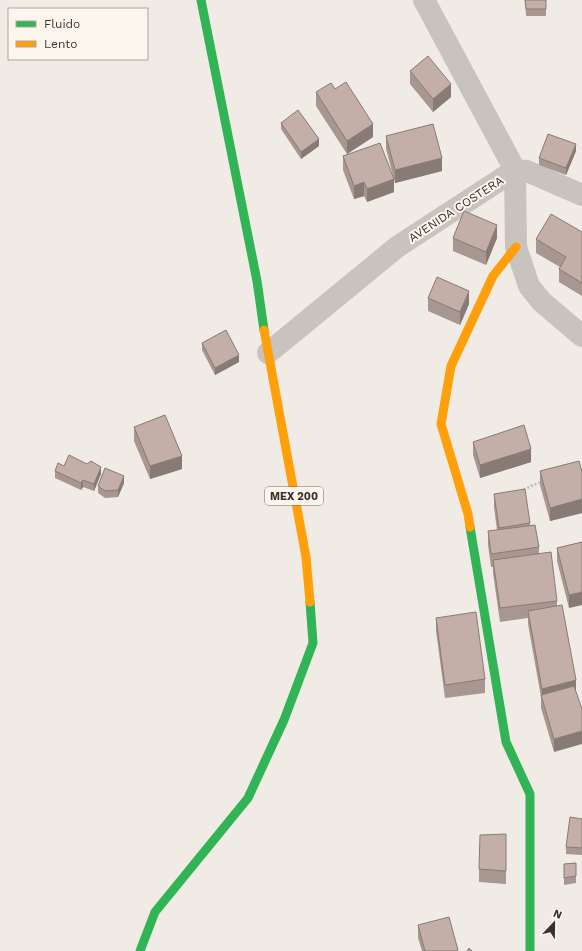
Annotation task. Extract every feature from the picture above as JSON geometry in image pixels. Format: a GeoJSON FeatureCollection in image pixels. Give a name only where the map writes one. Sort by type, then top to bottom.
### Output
{"type":"FeatureCollection","features":[{"type":"Feature","properties":{"kind":"main road","name":"MEX 200"},"geometry":{"type":"LineString","coordinates":[[140,951],[155,912],[248,798],[284,720],[312,643],[306,557],[268,353],[257,281],[202,0]]}},
{"type":"Feature","properties":{"kind":"main road"},"geometry":{"type":"LineString","coordinates":[[516,247],[493,276],[451,366],[441,424],[468,514],[506,742],[530,794],[530,951]]}},
{"type":"Feature","properties":{"kind":"street"},"geometry":{"type":"LineString","coordinates":[[424,0],[515,170],[527,171],[582,195]]}},
{"type":"Feature","properties":{"kind":"street","name":"AVENIDA COSTERA"},"geometry":{"type":"LineString","coordinates":[[268,353],[397,247],[515,170]]}},
{"type":"Feature","properties":{"kind":"street","name":"AVENIDA COSTERA"},"geometry":{"type":"LineString","coordinates":[[515,170],[516,247],[529,286],[542,302],[582,336]]}},
{"type":"Feature","properties":{"kind":"path"},"geometry":{"type":"LineString","coordinates":[[518,492],[546,479]]}},
{"type":"Feature","properties":{"kind":"building"},"geometry":{"type":"Polygon","coordinates":[[[525,0],[546,0],[546,9],[526,9],[525,0]]]}},
{"type":"Feature","properties":{"kind":"building"},"geometry":{"type":"Polygon","coordinates":[[[428,56],[451,84],[433,99],[410,71],[428,56]]]}},
{"type":"Feature","properties":{"kind":"building"},"geometry":{"type":"Polygon","coordinates":[[[346,82],[373,124],[347,141],[316,92],[331,83],[335,89],[346,82]]]}},
{"type":"Feature","properties":{"kind":"building"},"geometry":{"type":"Polygon","coordinates":[[[298,110],[319,139],[301,152],[281,123],[298,110]]]}},
{"type":"Feature","properties":{"kind":"building"},"geometry":{"type":"Polygon","coordinates":[[[433,124],[442,158],[395,170],[386,136],[433,124]]]}},
{"type":"Feature","properties":{"kind":"building"},"geometry":{"type":"Polygon","coordinates":[[[548,134],[576,144],[566,168],[539,158],[548,134]]]}},
{"type":"Feature","properties":{"kind":"building"},"geometry":{"type":"Polygon","coordinates":[[[380,143],[394,179],[367,189],[364,182],[354,186],[343,156],[380,143]]]}},
{"type":"Feature","properties":{"kind":"building"},"geometry":{"type":"Polygon","coordinates":[[[464,211],[497,225],[486,252],[453,238],[464,211]]]}},
{"type":"Feature","properties":{"kind":"building"},"geometry":{"type":"Polygon","coordinates":[[[551,214],[582,232],[582,283],[559,269],[566,257],[536,239],[551,214]]]}},
{"type":"Feature","properties":{"kind":"building"},"geometry":{"type":"Polygon","coordinates":[[[437,277],[469,291],[460,312],[428,298],[437,277]]]}},
{"type":"Feature","properties":{"kind":"building"},"geometry":{"type":"Polygon","coordinates":[[[226,330],[239,355],[215,368],[202,343],[226,330]]]}},
{"type":"Feature","properties":{"kind":"building"},"geometry":{"type":"Polygon","coordinates":[[[165,415],[182,456],[150,466],[134,427],[165,415]]]}},
{"type":"Feature","properties":{"kind":"building"},"geometry":{"type":"Polygon","coordinates":[[[524,425],[531,449],[480,465],[473,442],[524,425]]]}},
{"type":"Feature","properties":{"kind":"building"},"geometry":{"type":"Polygon","coordinates":[[[69,455],[87,464],[91,461],[101,467],[94,484],[83,480],[81,483],[55,471],[58,463],[64,466],[69,455]]]}},
{"type":"Feature","properties":{"kind":"building"},"geometry":{"type":"Polygon","coordinates":[[[579,461],[582,472],[582,499],[550,508],[540,471],[579,461]]]}},
{"type":"Feature","properties":{"kind":"building"},"geometry":{"type":"Polygon","coordinates":[[[105,468],[124,476],[118,490],[105,491],[98,486],[105,468]]]}},
{"type":"Feature","properties":{"kind":"building"},"geometry":{"type":"Polygon","coordinates":[[[525,489],[530,523],[499,528],[494,494],[525,489]]]}},
{"type":"Feature","properties":{"kind":"building"},"geometry":{"type":"Polygon","coordinates":[[[535,525],[539,547],[491,554],[488,531],[535,525]]]}},
{"type":"Feature","properties":{"kind":"building"},"geometry":{"type":"Polygon","coordinates":[[[582,542],[582,592],[569,595],[557,548],[582,542]]]}},
{"type":"Feature","properties":{"kind":"building"},"geometry":{"type":"Polygon","coordinates":[[[551,552],[557,601],[500,608],[493,560],[551,552]]]}},
{"type":"Feature","properties":{"kind":"building"},"geometry":{"type":"Polygon","coordinates":[[[562,605],[576,680],[542,689],[528,611],[562,605]]]}},
{"type":"Feature","properties":{"kind":"building"},"geometry":{"type":"Polygon","coordinates":[[[476,612],[485,679],[445,685],[436,618],[476,612]]]}},
{"type":"Feature","properties":{"kind":"building"},"geometry":{"type":"Polygon","coordinates":[[[574,686],[582,709],[582,731],[554,739],[541,695],[574,686]]]}},
{"type":"Feature","properties":{"kind":"building"},"geometry":{"type":"Polygon","coordinates":[[[570,817],[582,819],[582,848],[566,847],[570,817]]]}},
{"type":"Feature","properties":{"kind":"building"},"geometry":{"type":"Polygon","coordinates":[[[506,834],[506,871],[479,869],[480,835],[506,834]]]}},
{"type":"Feature","properties":{"kind":"building"},"geometry":{"type":"Polygon","coordinates":[[[576,863],[576,876],[564,878],[564,864],[576,863]]]}},
{"type":"Feature","properties":{"kind":"building"},"geometry":{"type":"Polygon","coordinates":[[[449,917],[458,950],[425,951],[418,925],[449,917]]]}},
{"type":"Feature","properties":{"kind":"traffic: fast"},"geometry":{"type":"LineString","coordinates":[[201,0],[257,281],[264,330]]}},
{"type":"Feature","properties":{"kind":"traffic: fast"},"geometry":{"type":"LineString","coordinates":[[470,527],[506,742],[530,794],[530,951]]}},
{"type":"Feature","properties":{"kind":"traffic: fast"},"geometry":{"type":"LineString","coordinates":[[140,951],[155,912],[248,798],[284,720],[313,643],[310,602]]}},
{"type":"Feature","properties":{"kind":"traffic: slow"},"geometry":{"type":"LineString","coordinates":[[470,527],[468,514],[441,424],[451,366],[493,276],[516,247]]}},
{"type":"Feature","properties":{"kind":"traffic: slow"},"geometry":{"type":"LineString","coordinates":[[264,330],[306,557],[310,602]]}}]}
